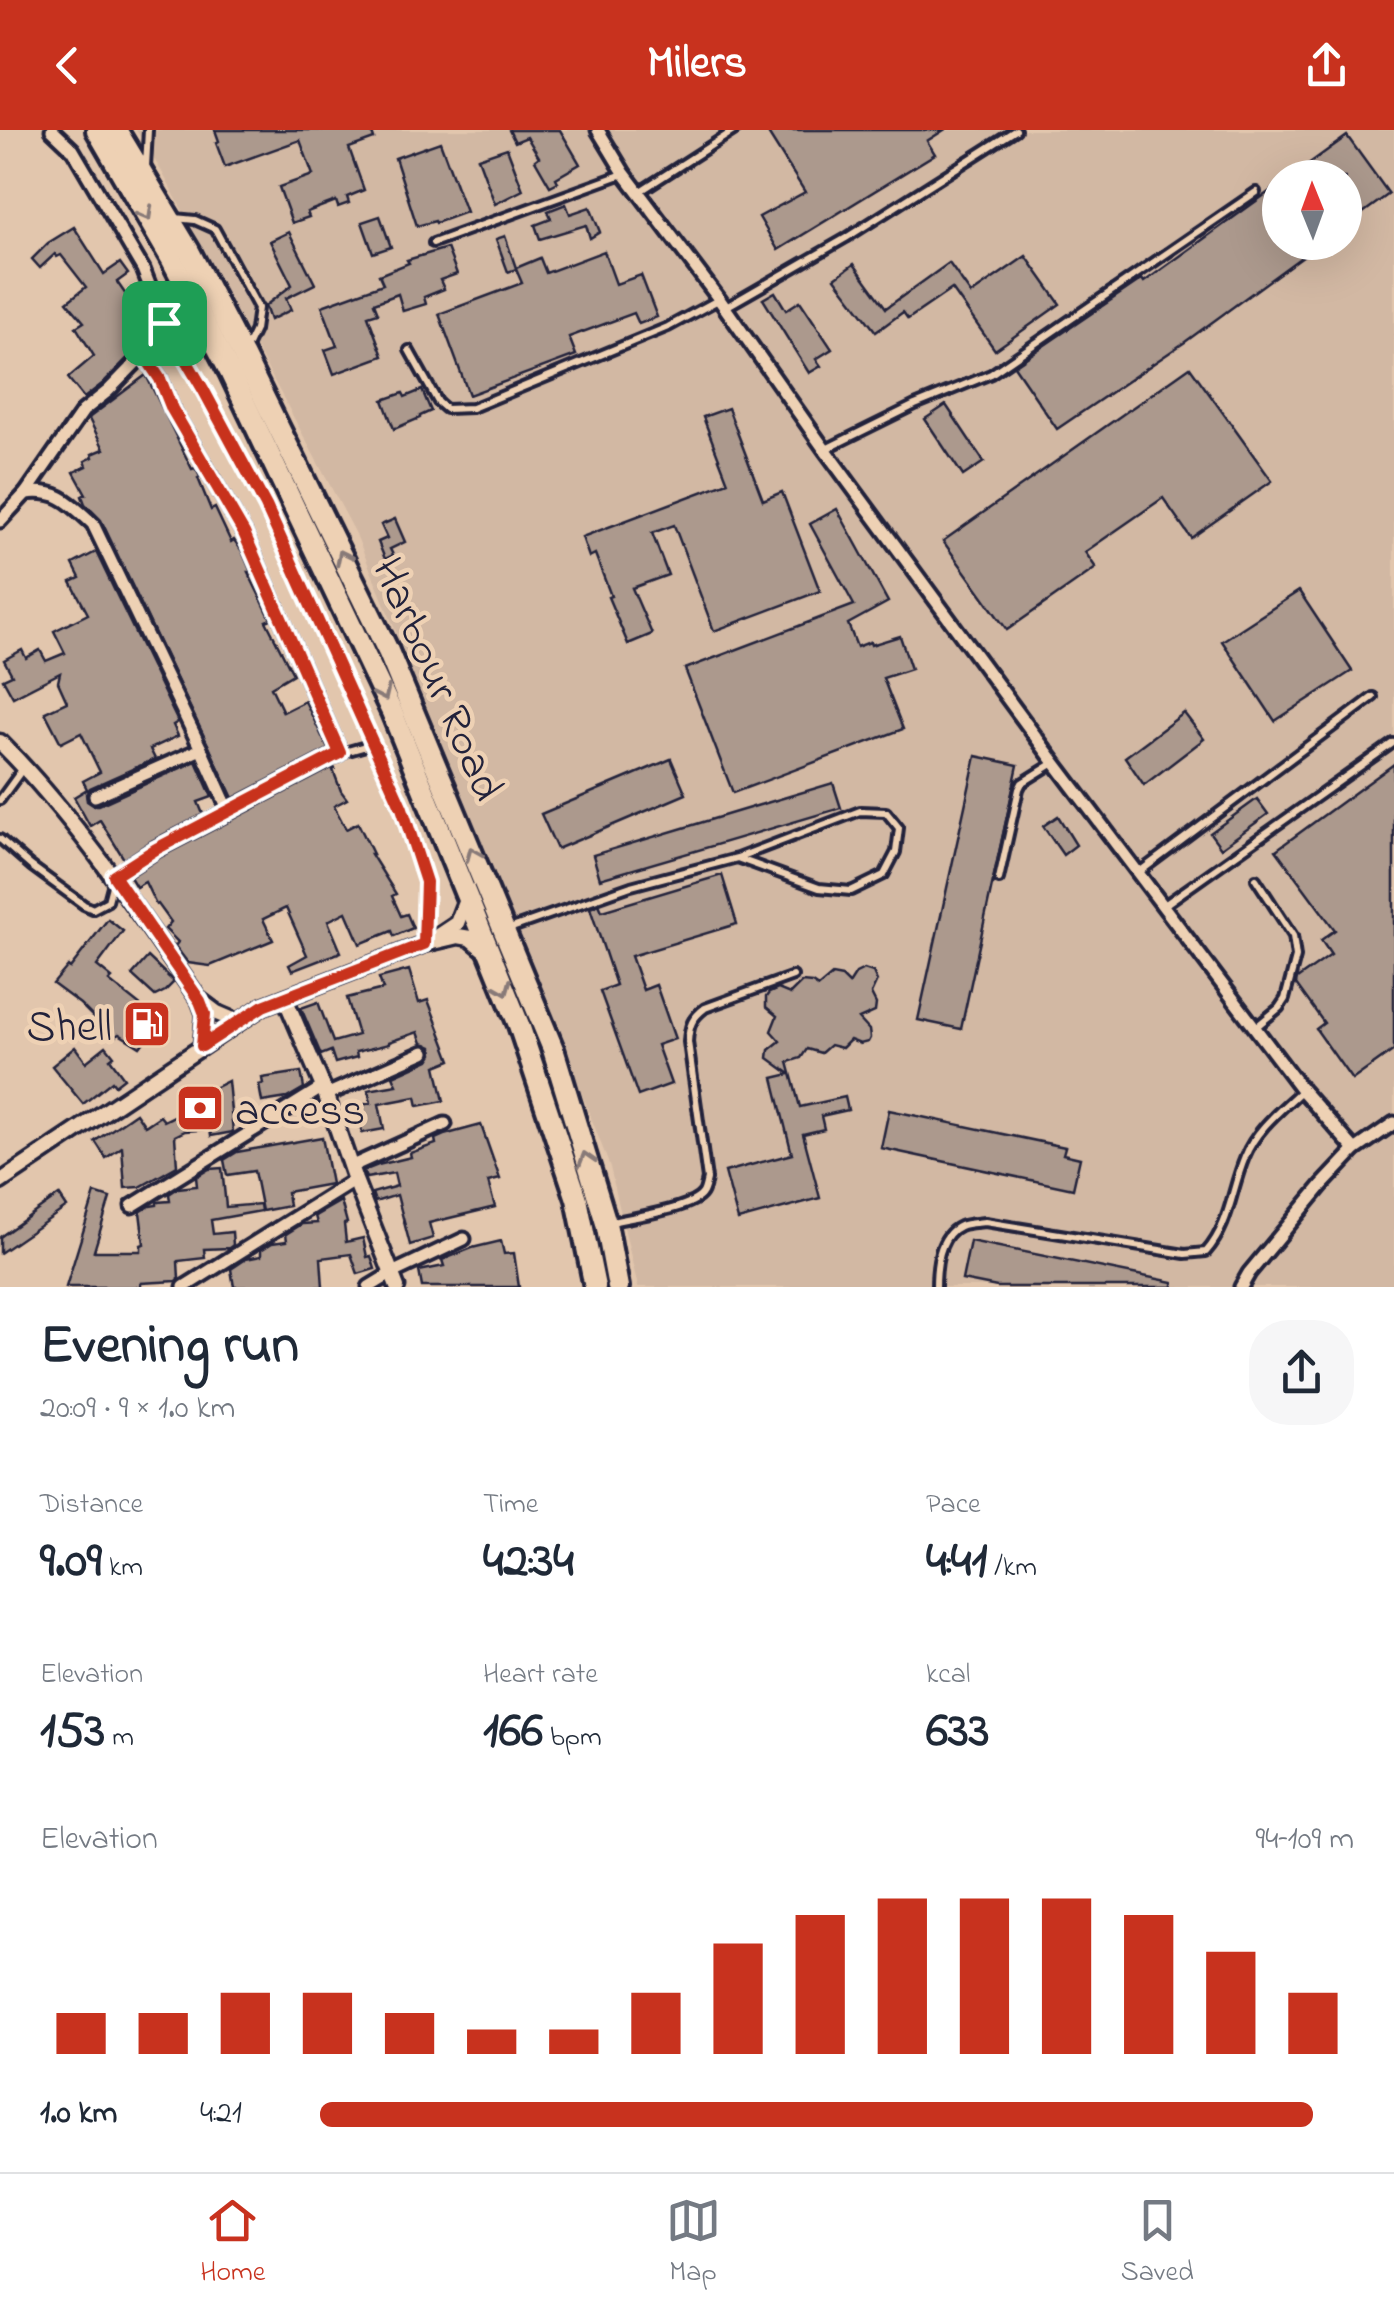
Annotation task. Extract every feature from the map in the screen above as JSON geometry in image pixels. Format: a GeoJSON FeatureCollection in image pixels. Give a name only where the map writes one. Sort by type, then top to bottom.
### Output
{"type":"FeatureCollection","features":[{"type":"Feature","properties":{"kind":"highway","name":"Harbour Road"},"geometry":{"type":"LineString","coordinates":[[98,130],[230,372],[392,712],[519,1024],[577,1199],[596,1287]]}},
{"type":"Feature","properties":{"kind":"highway","name":"Harbour Road"},"geometry":{"type":"LineString","coordinates":[[116,130],[244,355],[388,651],[553,1048],[606,1224],[618,1287]]}},
{"type":"Feature","properties":{"kind":"street"},"geometry":{"type":"LineString","coordinates":[[0,520],[26,493],[83,412],[144,355],[164,323],[143,268],[73,150],[52,130]]}},
{"type":"Feature","properties":{"kind":"street"},"geometry":{"type":"LineString","coordinates":[[598,130],[624,173],[1055,763],[1302,1090],[1354,1150]]}},
{"type":"Feature","properties":{"kind":"street"},"geometry":{"type":"LineString","coordinates":[[114,876],[156,849],[340,753],[244,533],[144,355]]}},
{"type":"Feature","properties":{"kind":"street"},"geometry":{"type":"LineString","coordinates":[[26,493],[64,497],[93,524],[229,811]]}},
{"type":"Feature","properties":{"kind":"street"},"geometry":{"type":"LineString","coordinates":[[0,742],[114,876],[200,1001],[205,1014],[202,1046]]}},
{"type":"Feature","properties":{"kind":"street"},"geometry":{"type":"LineString","coordinates":[[95,796],[201,748]]}},
{"type":"Feature","properties":{"kind":"street"},"geometry":{"type":"LineString","coordinates":[[424,944],[456,923],[467,897]]}},
{"type":"Feature","properties":{"kind":"street"},"geometry":{"type":"LineString","coordinates":[[0,1182],[263,1006],[424,944],[458,936],[470,938],[490,955]]}},
{"type":"Feature","properties":{"kind":"street"},"geometry":{"type":"LineString","coordinates":[[285,998],[394,1280]]}},
{"type":"Feature","properties":{"kind":"street"},"geometry":{"type":"LineString","coordinates":[[200,1001],[217,1014],[238,1022]]}},
{"type":"Feature","properties":{"kind":"street"},"geometry":{"type":"LineString","coordinates":[[132,1206],[324,1091],[424,1052]]}},
{"type":"Feature","properties":{"kind":"street"},"geometry":{"type":"LineString","coordinates":[[1241,1287],[1283,1230],[1354,1150],[1394,1123]]}},
{"type":"Feature","properties":{"kind":"street"},"geometry":{"type":"LineString","coordinates":[[184,1287],[352,1174],[445,1124]]}},
{"type":"Feature","properties":{"kind":"street"},"geometry":{"type":"LineString","coordinates":[[369,1287],[394,1280],[464,1240]]}},
{"type":"Feature","properties":{"kind":"lane"},"geometry":{"type":"LineString","coordinates":[[146,179],[148,130]]}},
{"type":"Feature","properties":{"kind":"lane"},"geometry":{"type":"LineString","coordinates":[[638,192],[735,130]]}},
{"type":"Feature","properties":{"kind":"lane"},"geometry":{"type":"LineString","coordinates":[[409,350],[438,402],[446,408],[472,408],[722,303],[846,238],[1016,130]]}},
{"type":"Feature","properties":{"kind":"lane"},"geometry":{"type":"LineString","coordinates":[[433,242],[624,173]]}},
{"type":"Feature","properties":{"kind":"lane"},"geometry":{"type":"LineString","coordinates":[[825,450],[916,405],[991,374],[1256,192]]}},
{"type":"Feature","properties":{"kind":"lane"},"geometry":{"type":"LineString","coordinates":[[169,218],[195,220],[215,228],[258,308],[256,330],[244,355]]}},
{"type":"Feature","properties":{"kind":"lane"},"geometry":{"type":"LineString","coordinates":[[164,323],[266,506],[402,808],[426,882],[424,944]]}},
{"type":"Feature","properties":{"kind":"lane"},"geometry":{"type":"LineString","coordinates":[[1137,873],[1374,698]]}},
{"type":"Feature","properties":{"kind":"lane"},"geometry":{"type":"LineString","coordinates":[[1162,906],[1393,743]]}},
{"type":"Feature","properties":{"kind":"lane"},"geometry":{"type":"LineString","coordinates":[[340,753],[373,744]]}},
{"type":"Feature","properties":{"kind":"lane"},"geometry":{"type":"LineString","coordinates":[[999,878],[1019,789],[1022,783],[1055,763]]}},
{"type":"Feature","properties":{"kind":"lane"},"geometry":{"type":"LineString","coordinates":[[0,800],[24,766]]}},
{"type":"Feature","properties":{"kind":"lane"},"geometry":{"type":"LineString","coordinates":[[504,930],[630,886],[737,858],[860,811],[886,812],[899,828],[896,852],[884,876],[851,891],[819,888],[737,858]]}},
{"type":"Feature","properties":{"kind":"lane"},"geometry":{"type":"LineString","coordinates":[[0,838],[31,866],[93,909],[108,901],[114,876]]}},
{"type":"Feature","properties":{"kind":"lane"},"geometry":{"type":"LineString","coordinates":[[1255,1028],[1285,999],[1296,957],[1294,936],[1256,879]]}},
{"type":"Feature","properties":{"kind":"lane"},"geometry":{"type":"LineString","coordinates":[[606,1224],[676,1208],[694,1202],[704,1192],[707,1178],[689,1027],[694,1016],[706,1008],[792,976]]}},
{"type":"Feature","properties":{"kind":"lane"},"geometry":{"type":"LineString","coordinates":[[936,1287],[938,1257],[947,1238],[960,1226],[986,1222],[1185,1254],[1206,1252],[1220,1237],[1246,1154],[1258,1132],[1302,1090]]}},
{"type":"Feature","properties":{"kind":"shaded area"},"geometry":{"type":"Polygon","coordinates":[[[136,130],[1394,130],[1394,1287],[638,1287],[610,1167],[528,953],[355,532],[136,130]]]}},
{"type":"Feature","properties":{"kind":"building"},"geometry":{"type":"Polygon","coordinates":[[[215,130],[371,130],[374,139],[349,148],[364,190],[347,197],[349,203],[338,207],[336,201],[307,212],[309,217],[292,223],[279,187],[313,175],[300,140],[225,167],[215,130]]]}},
{"type":"Feature","properties":{"kind":"building"},"geometry":{"type":"Polygon","coordinates":[[[509,130],[560,130],[580,164],[550,186],[527,137],[515,142],[509,130]]]}},
{"type":"Feature","properties":{"kind":"building"},"geometry":{"type":"Polygon","coordinates":[[[766,130],[944,130],[927,141],[935,154],[778,250],[759,217],[805,192],[766,130]]]}},
{"type":"Feature","properties":{"kind":"building"},"geometry":{"type":"Polygon","coordinates":[[[1347,136],[1389,194],[1362,214],[1362,160],[1314,160],[1347,136]]]}},
{"type":"Feature","properties":{"kind":"building"},"geometry":{"type":"Polygon","coordinates":[[[440,142],[466,212],[417,226],[395,158],[440,142]]]}},
{"type":"Feature","properties":{"kind":"building"},"geometry":{"type":"Polygon","coordinates":[[[507,148],[523,190],[495,204],[478,158],[507,148]]]}},
{"type":"Feature","properties":{"kind":"building"},"geometry":{"type":"Polygon","coordinates":[[[1262,197],[1262,260],[1297,260],[1057,429],[1014,366],[1142,279],[1144,282],[1262,197]]]}},
{"type":"Feature","properties":{"kind":"building"},"geometry":{"type":"Polygon","coordinates":[[[566,204],[570,214],[590,207],[600,232],[590,238],[586,225],[540,239],[535,225],[551,219],[548,211],[566,204]]]}},
{"type":"Feature","properties":{"kind":"building"},"geometry":{"type":"Polygon","coordinates":[[[380,216],[391,247],[373,253],[362,222],[380,216]]]}},
{"type":"Feature","properties":{"kind":"building"},"geometry":{"type":"Polygon","coordinates":[[[74,227],[104,274],[120,263],[128,274],[117,282],[128,298],[136,294],[149,317],[130,330],[142,343],[84,398],[68,378],[94,356],[76,327],[84,322],[67,302],[86,287],[61,255],[55,254],[40,268],[32,259],[48,243],[74,227]]]}},
{"type":"Feature","properties":{"kind":"building"},"geometry":{"type":"Polygon","coordinates":[[[289,232],[315,284],[286,298],[291,310],[270,320],[265,306],[292,285],[270,241],[289,232]]]}},
{"type":"Feature","properties":{"kind":"building"},"geometry":{"type":"Polygon","coordinates":[[[505,236],[516,268],[540,258],[546,273],[604,251],[616,284],[641,275],[657,317],[639,324],[634,313],[569,337],[576,355],[469,395],[439,314],[522,283],[516,269],[508,272],[496,239],[505,236]]]}},
{"type":"Feature","properties":{"kind":"building"},"geometry":{"type":"Polygon","coordinates":[[[447,248],[457,274],[440,280],[444,289],[424,297],[426,304],[403,311],[398,294],[374,303],[378,313],[368,316],[383,356],[334,374],[325,350],[337,346],[322,306],[383,284],[379,275],[409,263],[407,260],[447,248]]]}},
{"type":"Feature","properties":{"kind":"building"},"geometry":{"type":"Polygon","coordinates":[[[1026,256],[1060,304],[995,350],[952,289],[908,319],[903,312],[876,332],[835,278],[854,264],[886,308],[949,263],[971,294],[1026,256]]]}},
{"type":"Feature","properties":{"kind":"building"},"geometry":{"type":"Polygon","coordinates":[[[775,292],[786,310],[800,301],[832,349],[816,359],[821,366],[809,373],[763,299],[775,292]]]}},
{"type":"Feature","properties":{"kind":"building"},"geometry":{"type":"Polygon","coordinates":[[[1190,367],[1272,481],[1191,538],[1163,498],[1085,552],[1096,568],[1007,630],[943,541],[1190,367]]]}},
{"type":"Feature","properties":{"kind":"building"},"geometry":{"type":"Polygon","coordinates":[[[146,375],[192,469],[200,477],[211,510],[215,508],[231,542],[234,540],[242,551],[271,619],[266,621],[293,674],[271,687],[283,712],[305,701],[328,749],[233,798],[101,520],[85,504],[82,496],[86,494],[74,472],[87,466],[85,461],[92,454],[104,449],[90,417],[146,375]]]}},
{"type":"Feature","properties":{"kind":"building"},"geometry":{"type":"Polygon","coordinates":[[[422,390],[431,411],[394,429],[383,400],[422,390]]]}},
{"type":"Feature","properties":{"kind":"building"},"geometry":{"type":"Polygon","coordinates":[[[946,405],[984,462],[963,476],[925,419],[946,405]]]}},
{"type":"Feature","properties":{"kind":"building"},"geometry":{"type":"Polygon","coordinates":[[[728,408],[763,500],[782,492],[820,591],[714,631],[674,525],[652,533],[668,575],[632,588],[652,634],[628,644],[595,554],[589,557],[582,537],[728,482],[703,417],[728,408]]]}},
{"type":"Feature","properties":{"kind":"building"},"geometry":{"type":"Polygon","coordinates":[[[837,509],[888,602],[848,624],[857,647],[900,636],[911,669],[883,678],[903,729],[733,793],[685,669],[854,605],[810,524],[837,509]]]}},
{"type":"Feature","properties":{"kind":"building"},"geometry":{"type":"Polygon","coordinates":[[[395,519],[405,542],[390,549],[393,555],[385,559],[378,542],[387,538],[381,525],[395,519]]]}},
{"type":"Feature","properties":{"kind":"building"},"geometry":{"type":"Polygon","coordinates":[[[96,552],[178,722],[173,725],[178,736],[150,749],[155,759],[90,788],[87,801],[99,805],[196,761],[212,797],[198,802],[203,814],[124,859],[100,820],[90,826],[74,797],[87,789],[83,781],[100,772],[81,733],[61,743],[45,712],[67,702],[58,682],[60,673],[13,697],[3,679],[12,675],[4,660],[22,650],[26,658],[40,650],[46,661],[65,653],[54,631],[88,614],[71,582],[80,578],[73,564],[96,552]]]}},
{"type":"Feature","properties":{"kind":"building"},"geometry":{"type":"Polygon","coordinates":[[[1299,591],[1352,671],[1275,721],[1222,641],[1299,591]]]}},
{"type":"Feature","properties":{"kind":"building"},"geometry":{"type":"Polygon","coordinates":[[[1184,713],[1204,739],[1144,785],[1125,757],[1184,713]]]}},
{"type":"Feature","properties":{"kind":"building"},"geometry":{"type":"Polygon","coordinates":[[[976,756],[1018,765],[961,1029],[918,1020],[976,756]]]}},
{"type":"Feature","properties":{"kind":"building"},"geometry":{"type":"Polygon","coordinates":[[[671,759],[686,794],[557,849],[541,814],[671,759]]]}},
{"type":"Feature","properties":{"kind":"building"},"geometry":{"type":"Polygon","coordinates":[[[1394,764],[1394,1050],[1352,1080],[1316,1029],[1324,1023],[1296,984],[1297,979],[1331,955],[1321,940],[1335,930],[1276,850],[1394,764]]]}},
{"type":"Feature","properties":{"kind":"building"},"geometry":{"type":"Polygon","coordinates":[[[334,767],[347,799],[334,806],[346,829],[358,823],[371,854],[396,894],[392,896],[401,916],[407,914],[413,928],[394,936],[392,931],[360,944],[346,912],[328,921],[341,952],[292,971],[289,965],[307,955],[286,908],[263,919],[273,940],[210,966],[188,963],[175,946],[178,942],[165,929],[171,922],[156,905],[145,882],[136,887],[130,877],[334,767]]]}},
{"type":"Feature","properties":{"kind":"building"},"geometry":{"type":"Polygon","coordinates":[[[833,783],[841,808],[600,879],[593,855],[833,783]]]}},
{"type":"Feature","properties":{"kind":"building"},"geometry":{"type":"Polygon","coordinates":[[[1257,799],[1268,814],[1221,848],[1210,833],[1257,799]]]}},
{"type":"Feature","properties":{"kind":"building"},"geometry":{"type":"Polygon","coordinates":[[[1058,816],[1076,845],[1063,855],[1043,826],[1058,816]]]}},
{"type":"Feature","properties":{"kind":"building"},"geometry":{"type":"Polygon","coordinates":[[[722,875],[737,924],[631,956],[643,990],[656,985],[675,1039],[657,1045],[671,1084],[638,1096],[600,991],[616,985],[590,908],[599,904],[602,911],[722,875]]]}},
{"type":"Feature","properties":{"kind":"building"},"geometry":{"type":"Polygon","coordinates":[[[108,919],[123,931],[97,966],[112,978],[109,981],[166,1026],[160,1035],[153,1030],[140,1047],[105,1029],[53,984],[108,919]]]}},
{"type":"Feature","properties":{"kind":"building"},"geometry":{"type":"Polygon","coordinates":[[[148,957],[174,982],[155,996],[132,975],[148,957]]]}},
{"type":"Feature","properties":{"kind":"building"},"geometry":{"type":"Polygon","coordinates":[[[864,969],[873,972],[877,981],[871,994],[875,1012],[859,1019],[869,1030],[868,1042],[850,1040],[842,1048],[830,1045],[821,1053],[807,1049],[801,1058],[788,1062],[800,1107],[845,1097],[848,1110],[821,1116],[824,1129],[803,1134],[820,1198],[738,1220],[725,1172],[792,1154],[773,1078],[790,1074],[768,1058],[769,1050],[780,1041],[771,1031],[777,1016],[766,1007],[766,997],[778,989],[790,994],[802,982],[818,987],[832,975],[849,984],[864,969]]]}},
{"type":"Feature","properties":{"kind":"building"},"geometry":{"type":"Polygon","coordinates":[[[409,970],[419,1003],[428,1000],[451,1060],[436,1066],[444,1101],[418,1106],[416,1097],[379,1104],[384,1129],[362,1133],[357,1106],[371,1103],[368,1090],[397,1085],[393,1076],[429,1060],[432,1047],[422,1043],[418,1032],[335,1063],[331,1051],[321,1055],[301,1008],[318,1002],[333,1042],[358,1035],[347,998],[383,989],[379,978],[409,970]]]}},
{"type":"Feature","properties":{"kind":"building"},"geometry":{"type":"Polygon","coordinates":[[[106,1046],[124,1078],[115,1085],[112,1081],[83,1104],[52,1066],[75,1047],[86,1062],[106,1046]]]}},
{"type":"Feature","properties":{"kind":"building"},"geometry":{"type":"Polygon","coordinates":[[[301,1072],[304,1088],[287,1098],[262,1102],[262,1078],[301,1072]]]}},
{"type":"Feature","properties":{"kind":"building"},"geometry":{"type":"Polygon","coordinates":[[[228,1081],[233,1132],[211,1136],[210,1129],[175,1136],[177,1166],[140,1187],[125,1188],[122,1147],[106,1158],[95,1141],[136,1113],[145,1126],[160,1116],[164,1121],[193,1107],[193,1102],[207,1100],[206,1092],[228,1081]]]}},
{"type":"Feature","properties":{"kind":"building"},"geometry":{"type":"Polygon","coordinates":[[[889,1110],[1065,1147],[1063,1154],[1080,1158],[1073,1189],[881,1148],[889,1110]]]}},
{"type":"Feature","properties":{"kind":"building"},"geometry":{"type":"Polygon","coordinates":[[[481,1125],[500,1179],[488,1182],[495,1207],[429,1223],[433,1238],[410,1245],[397,1195],[375,1202],[372,1193],[397,1186],[394,1173],[366,1178],[363,1171],[411,1157],[410,1153],[436,1144],[435,1139],[481,1125]]]}},
{"type":"Feature","properties":{"kind":"building"},"geometry":{"type":"Polygon","coordinates":[[[322,1137],[331,1184],[287,1192],[289,1206],[262,1211],[254,1171],[227,1175],[224,1160],[237,1152],[322,1137]]]}},
{"type":"Feature","properties":{"kind":"building"},"geometry":{"type":"Polygon","coordinates":[[[222,1168],[226,1207],[260,1204],[261,1211],[211,1220],[213,1234],[232,1232],[233,1245],[204,1249],[205,1258],[178,1261],[177,1281],[141,1283],[141,1287],[66,1287],[95,1193],[110,1198],[94,1251],[141,1251],[144,1244],[140,1212],[157,1202],[170,1201],[169,1194],[178,1188],[197,1186],[196,1177],[209,1169],[222,1168]]]}},
{"type":"Feature","properties":{"kind":"building"},"geometry":{"type":"Polygon","coordinates":[[[59,1195],[67,1207],[0,1253],[0,1237],[59,1195]]]}},
{"type":"Feature","properties":{"kind":"building"},"geometry":{"type":"Polygon","coordinates":[[[341,1201],[347,1223],[346,1242],[363,1238],[367,1257],[371,1256],[375,1269],[358,1274],[351,1254],[321,1258],[323,1287],[234,1287],[231,1269],[246,1259],[261,1256],[261,1250],[272,1243],[287,1241],[286,1234],[302,1224],[317,1223],[315,1216],[341,1201]]]}},
{"type":"Feature","properties":{"kind":"building"},"geometry":{"type":"Polygon","coordinates":[[[501,1241],[504,1254],[514,1253],[519,1287],[422,1287],[419,1271],[444,1266],[442,1260],[501,1241]]]}},
{"type":"Feature","properties":{"kind":"building"},"geometry":{"type":"Polygon","coordinates":[[[970,1241],[1173,1282],[1173,1287],[997,1287],[962,1280],[970,1241]]]}},
{"type":"Feature","properties":{"kind":"place","name":"Shell"},"geometry":{"type":"Point","coordinates":[147,1024]}},
{"type":"Feature","properties":{"kind":"place","name":"access"},"geometry":{"type":"Point","coordinates":[200,1108]}},
{"type":"Feature","properties":{"kind":"route"},"geometry":{"type":"LineString","coordinates":[[164,323],[266,506],[402,808],[426,882],[424,944],[263,1006],[202,1046],[205,1014],[200,1001],[114,876],[156,849],[340,753],[244,533],[144,355],[164,323]]}}]}
